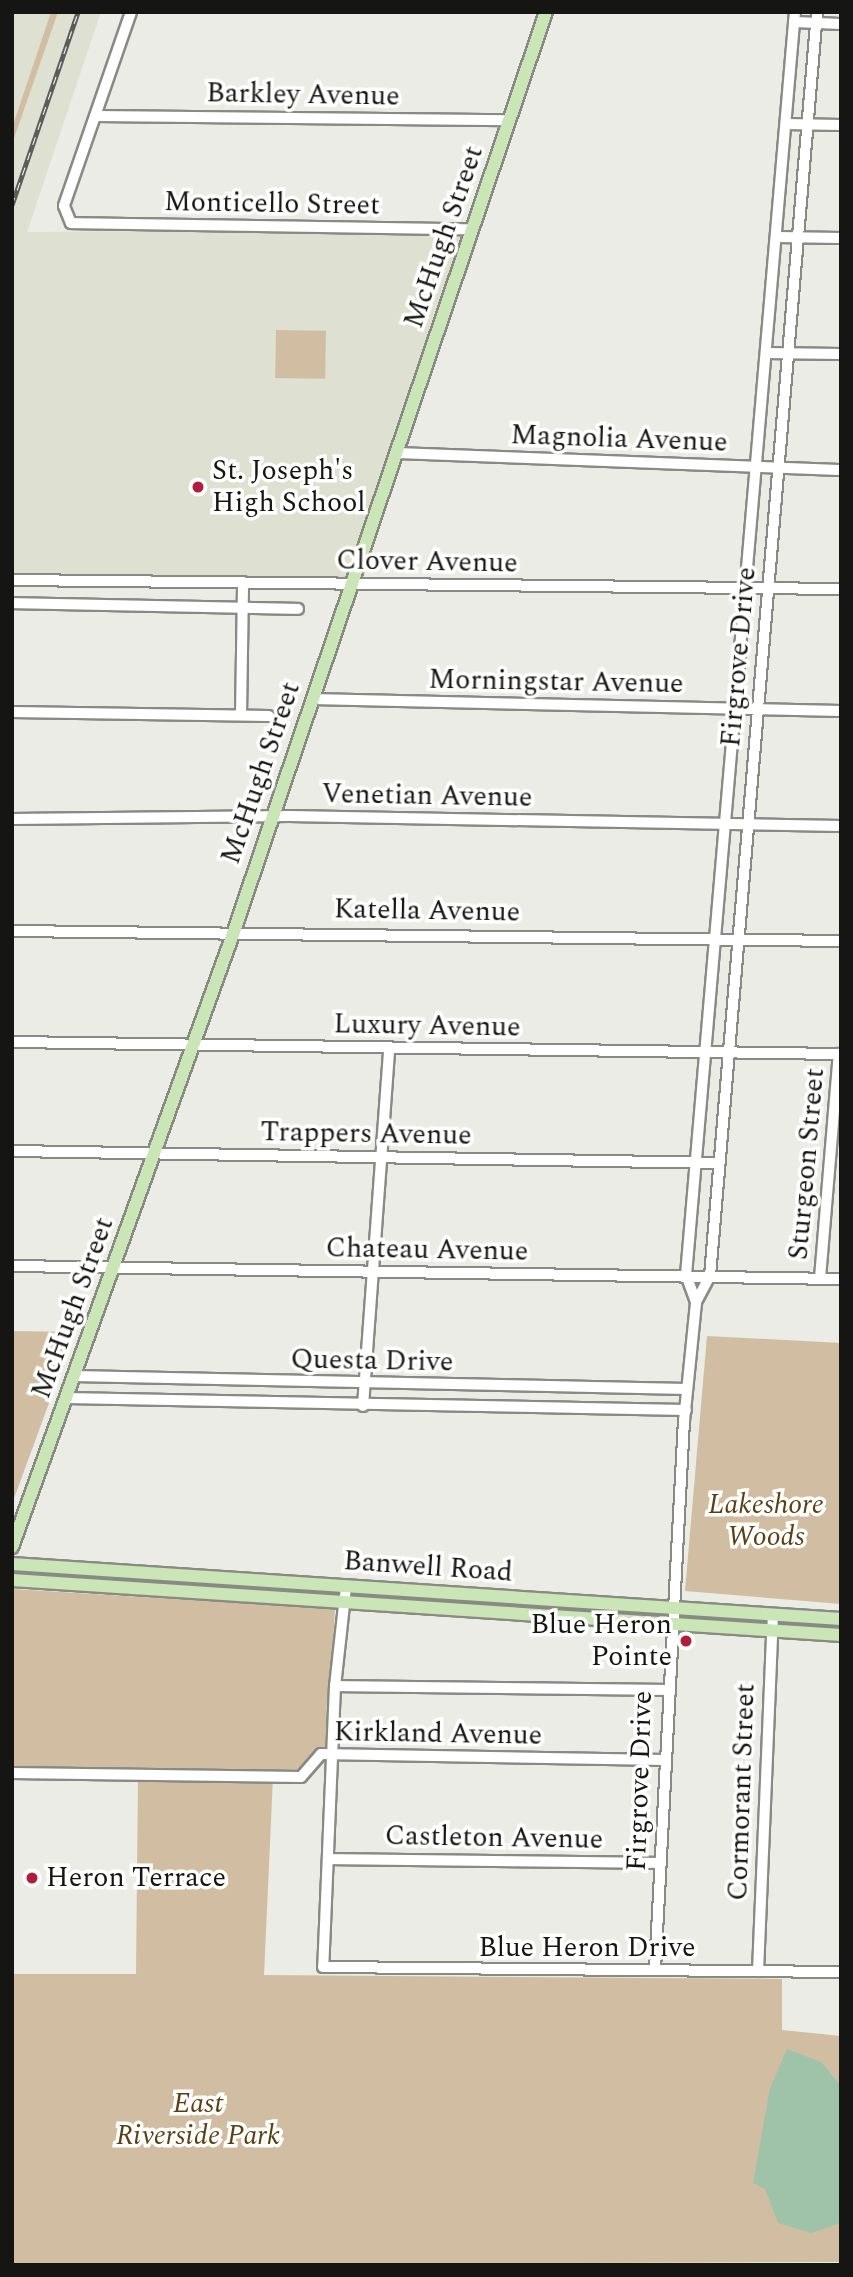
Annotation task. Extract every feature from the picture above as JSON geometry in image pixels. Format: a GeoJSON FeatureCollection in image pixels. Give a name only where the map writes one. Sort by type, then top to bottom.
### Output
{"type":"FeatureCollection","features":[{"type":"Feature","properties":{"kind":"main road","name":"McHugh Street"},"geometry":{"type":"LineString","coordinates":[[12,1547],[233,934],[546,12]]}},
{"type":"Feature","properties":{"kind":"main road","name":"Banwell Road"},"geometry":{"type":"LineString","coordinates":[[12,1564],[841,1619]]}},
{"type":"Feature","properties":{"kind":"main road","name":"Banwell Road"},"geometry":{"type":"LineString","coordinates":[[12,1580],[670,1621],[841,1635]]}},
{"type":"Feature","properties":{"kind":"street"},"geometry":{"type":"LineString","coordinates":[[96,116],[131,12]]}},
{"type":"Feature","properties":{"kind":"street"},"geometry":{"type":"LineString","coordinates":[[795,17],[816,18],[841,24]]}},
{"type":"Feature","properties":{"kind":"street","name":"Firgrove Drive"},"geometry":{"type":"LineString","coordinates":[[696,1302],[686,1275],[795,17]]}},
{"type":"Feature","properties":{"kind":"street","name":"Firgrove Drive"},"geometry":{"type":"LineString","coordinates":[[655,1970],[666,1690],[687,1389],[696,1302],[709,1276],[816,18]]}},
{"type":"Feature","properties":{"kind":"street","name":"Barkley Avenue"},"geometry":{"type":"LineString","coordinates":[[96,116],[510,120]]}},
{"type":"Feature","properties":{"kind":"street","name":"Monticello Street"},"geometry":{"type":"LineString","coordinates":[[96,116],[64,206],[71,223],[473,229]]}},
{"type":"Feature","properties":{"kind":"street"},"geometry":{"type":"LineString","coordinates":[[786,124],[841,125]]}},
{"type":"Feature","properties":{"kind":"street"},"geometry":{"type":"LineString","coordinates":[[777,237],[841,238]]}},
{"type":"Feature","properties":{"kind":"street"},"geometry":{"type":"LineString","coordinates":[[766,353],[841,354]]}},
{"type":"Feature","properties":{"kind":"street","name":"Magnolia Avenue"},"geometry":{"type":"LineString","coordinates":[[396,453],[778,470],[841,470]]}},
{"type":"Feature","properties":{"kind":"street","name":"Clover Avenue"},"geometry":{"type":"LineString","coordinates":[[12,580],[841,589]]}},
{"type":"Feature","properties":{"kind":"street"},"geometry":{"type":"LineString","coordinates":[[241,715],[243,582]]}},
{"type":"Feature","properties":{"kind":"street"},"geometry":{"type":"LineString","coordinates":[[12,603],[298,609]]}},
{"type":"Feature","properties":{"kind":"street","name":"Morningstar Avenue"},"geometry":{"type":"LineString","coordinates":[[312,699],[841,711]]}},
{"type":"Feature","properties":{"kind":"street"},"geometry":{"type":"LineString","coordinates":[[12,712],[269,716]]}},
{"type":"Feature","properties":{"kind":"street","name":"Venetian Avenue"},"geometry":{"type":"LineString","coordinates":[[12,819],[270,821],[289,816],[841,826]]}},
{"type":"Feature","properties":{"kind":"street","name":"Katella Avenue"},"geometry":{"type":"LineString","coordinates":[[12,931],[841,941]]}},
{"type":"Feature","properties":{"kind":"street","name":"Luxury Avenue"},"geometry":{"type":"LineString","coordinates":[[12,1042],[840,1054]]}},
{"type":"Feature","properties":{"kind":"street"},"geometry":{"type":"LineString","coordinates":[[363,1406],[389,1049]]}},
{"type":"Feature","properties":{"kind":"street","name":"Sturgeon Street"},"geometry":{"type":"LineString","coordinates":[[820,1278],[840,1054]]}},
{"type":"Feature","properties":{"kind":"street","name":"Trappers Avenue"},"geometry":{"type":"LineString","coordinates":[[12,1152],[718,1163]]}},
{"type":"Feature","properties":{"kind":"street","name":"Chateau Avenue"},"geometry":{"type":"LineString","coordinates":[[12,1266],[841,1279]]}},
{"type":"Feature","properties":{"kind":"street","name":"Questa Drive"},"geometry":{"type":"LineString","coordinates":[[74,1376],[219,1383],[687,1389]]}},
{"type":"Feature","properties":{"kind":"street"},"geometry":{"type":"LineString","coordinates":[[218,1404],[219,1383]]}},
{"type":"Feature","properties":{"kind":"street"},"geometry":{"type":"LineString","coordinates":[[523,1407],[525,1386]]}},
{"type":"Feature","properties":{"kind":"street","name":"Questa Drive"},"geometry":{"type":"LineString","coordinates":[[66,1398],[218,1404],[686,1410]]}},
{"type":"Feature","properties":{"kind":"street"},"geometry":{"type":"LineString","coordinates":[[328,1859],[330,1755],[346,1587]]}},
{"type":"Feature","properties":{"kind":"street","name":"Cormorant Street"},"geometry":{"type":"LineString","coordinates":[[758,1971],[773,1615]]}},
{"type":"Feature","properties":{"kind":"street"},"geometry":{"type":"LineString","coordinates":[[335,1686],[666,1690]]}},
{"type":"Feature","properties":{"kind":"street","name":"Kirkland Avenue"},"geometry":{"type":"LineString","coordinates":[[12,1773],[302,1777],[321,1754],[664,1760]]}},
{"type":"Feature","properties":{"kind":"street","name":"Blue Heron Drive"},"geometry":{"type":"LineString","coordinates":[[328,1859],[323,1967],[333,1971],[841,1972]]}},
{"type":"Feature","properties":{"kind":"street","name":"Castleton Avenue"},"geometry":{"type":"LineString","coordinates":[[328,1859],[660,1863]]}},
{"type":"Feature","properties":{"kind":"shaded area","name":"St. Joseph's High School"},"geometry":{"type":"Polygon","coordinates":[[[12,12],[101,12],[27,232],[473,229],[351,583],[12,579],[12,12]]]}},
{"type":"Feature","properties":{"kind":"shaded area"},"geometry":{"type":"Polygon","coordinates":[[[787,2049],[821,2062],[841,2086],[841,2223],[811,2233],[778,2223],[765,2189],[753,2183],[770,2088],[787,2049]]]}},
{"type":"Feature","properties":{"kind":"green space"},"geometry":{"type":"Polygon","coordinates":[[[51,12],[58,12],[12,144],[12,128],[51,12]]]}},
{"type":"Feature","properties":{"kind":"green space"},"geometry":{"type":"Polygon","coordinates":[[[276,330],[326,331],[325,379],[275,378],[276,330]]]}},
{"type":"Feature","properties":{"kind":"green space"},"geometry":{"type":"Polygon","coordinates":[[[12,1331],[75,1332],[12,1504],[12,1331]]]}},
{"type":"Feature","properties":{"kind":"green space","name":"Lakeshore Woods"},"geometry":{"type":"Polygon","coordinates":[[[707,1336],[841,1343],[841,1604],[685,1591],[707,1336]]]}},
{"type":"Feature","properties":{"kind":"green space","name":"East Riverside Park"},"geometry":{"type":"Polygon","coordinates":[[[12,1589],[335,1609],[326,1755],[301,1777],[273,1777],[264,1975],[782,1979],[782,2030],[841,2036],[841,2262],[12,2265],[12,1974],[136,1974],[138,1775],[12,1773],[12,1589]]]}},
{"type":"Feature","properties":{"kind":"railway"},"geometry":{"type":"LineString","coordinates":[[12,205],[78,12]]}},
{"type":"Feature","properties":{"kind":"place","name":"St. Joseph's High School"},"geometry":{"type":"Point","coordinates":[198,487]}},
{"type":"Feature","properties":{"kind":"place","name":"Blue Heron Pointe"},"geometry":{"type":"Point","coordinates":[686,1641]}},
{"type":"Feature","properties":{"kind":"place","name":"Heron Terrace"},"geometry":{"type":"Point","coordinates":[32,1878]}}]}
